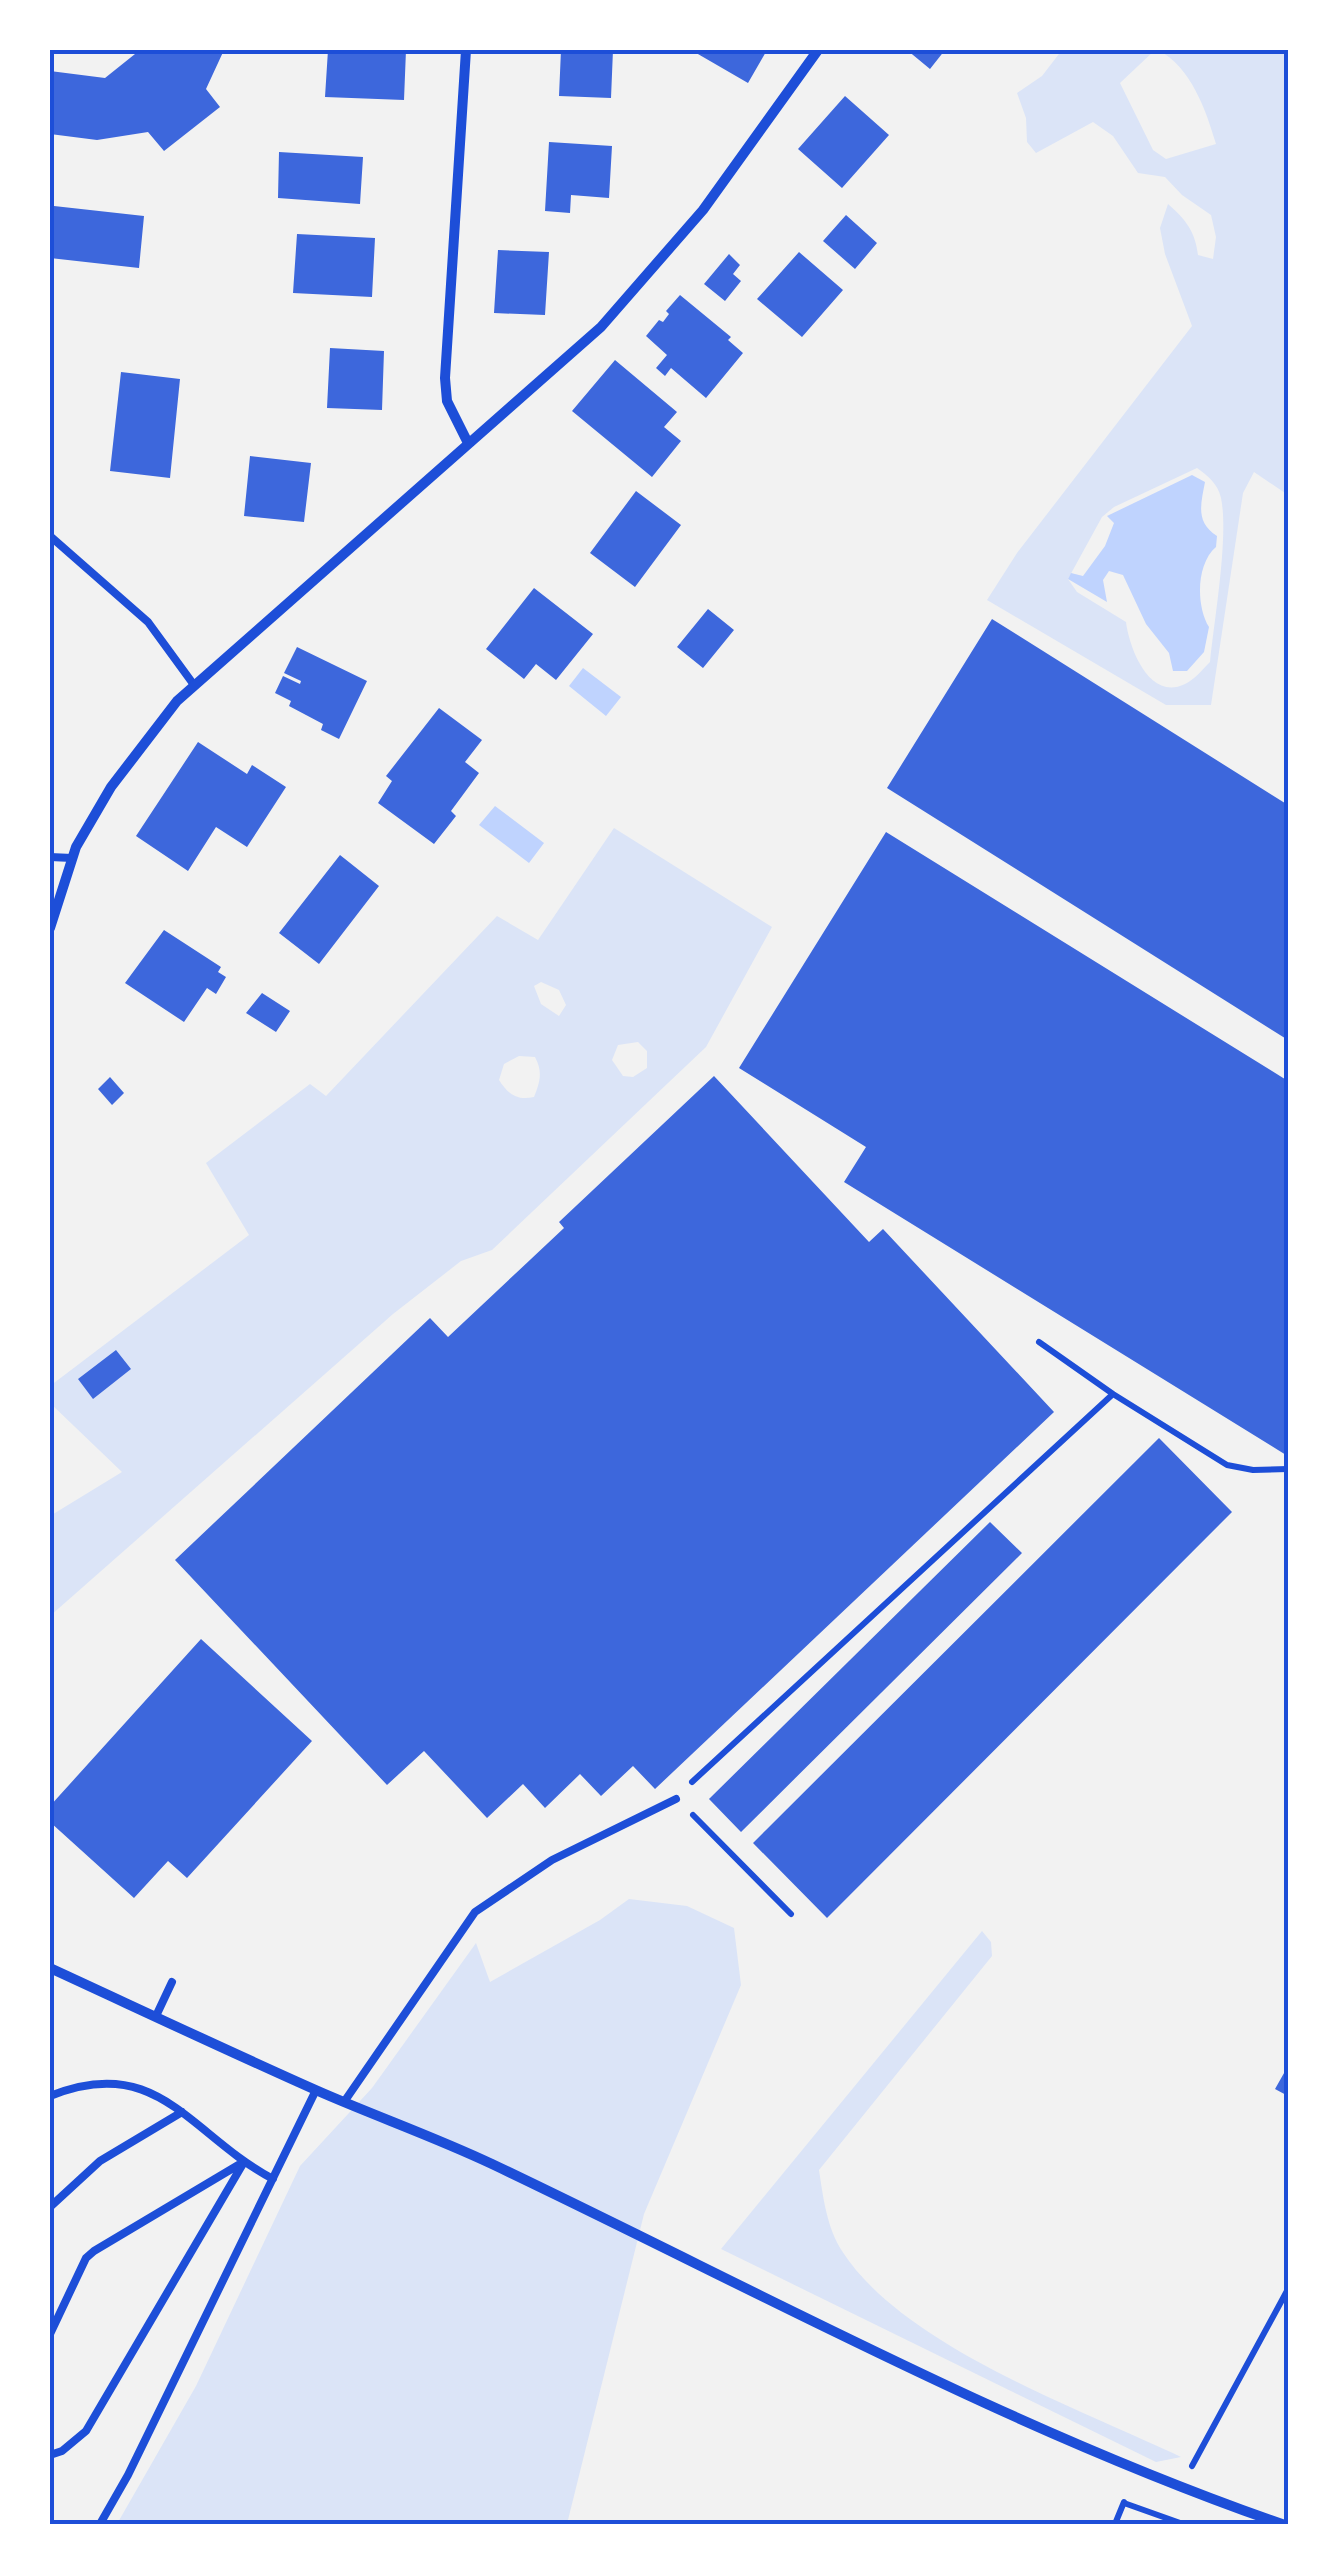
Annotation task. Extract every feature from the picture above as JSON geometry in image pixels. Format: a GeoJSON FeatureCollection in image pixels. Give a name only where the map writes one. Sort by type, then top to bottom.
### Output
{"type":"FeatureCollection","features":[{"type":"Feature","properties":{"kind":"street"},"geometry":{"type":"LineString","coordinates":[[466,50],[445,378],[446,401],[468,443]]}},
{"type":"Feature","properties":{"kind":"street"},"geometry":{"type":"LineString","coordinates":[[50,928],[72,858],[110,787],[138,748],[194,685],[601,327],[703,210],[818,50]]}},
{"type":"Feature","properties":{"kind":"street"},"geometry":{"type":"LineString","coordinates":[[50,1968],[316,2090],[489,2163],[1024,2422],[1137,2470],[1282,2524]]}},
{"type":"Feature","properties":{"kind":"lane"},"geometry":{"type":"LineString","coordinates":[[50,536],[148,622],[194,685]]}},
{"type":"Feature","properties":{"kind":"lane"},"geometry":{"type":"LineString","coordinates":[[50,857],[72,858]]}},
{"type":"Feature","properties":{"kind":"lane"},"geometry":{"type":"LineString","coordinates":[[344,2102],[475,1912],[552,1860],[676,1799]]}},
{"type":"Feature","properties":{"kind":"lane"},"geometry":{"type":"LineString","coordinates":[[156,2016],[172,1982]]}},
{"type":"Feature","properties":{"kind":"lane"},"geometry":{"type":"LineString","coordinates":[[50,2096],[82,2084],[123,2084],[149,2091],[244,2162],[273,2178]]}},
{"type":"Feature","properties":{"kind":"lane"},"geometry":{"type":"LineString","coordinates":[[100,2524],[128,2476],[316,2090]]}},
{"type":"Feature","properties":{"kind":"lane"},"geometry":{"type":"LineString","coordinates":[[50,2207],[100,2161],[182,2112]]}},
{"type":"Feature","properties":{"kind":"lane"},"geometry":{"type":"LineString","coordinates":[[50,2334],[86,2258],[244,2162]]}},
{"type":"Feature","properties":{"kind":"lane"},"geometry":{"type":"LineString","coordinates":[[50,2455],[62,2451],[86,2432],[244,2162]]}},
{"type":"Feature","properties":{"kind":"path"},"geometry":{"type":"LineString","coordinates":[[1039,1342],[1113,1394],[1227,1465],[1252,1470],[1288,1469]]}},
{"type":"Feature","properties":{"kind":"path"},"geometry":{"type":"LineString","coordinates":[[790,1914],[676,1799],[1113,1394]]}},
{"type":"Feature","properties":{"kind":"path"},"geometry":{"type":"LineString","coordinates":[[1194,2462],[1288,2289]]}},
{"type":"Feature","properties":{"kind":"path"},"geometry":{"type":"LineString","coordinates":[[1116,2524],[1137,2470]]}},
{"type":"Feature","properties":{"kind":"path"},"geometry":{"type":"LineString","coordinates":[[1124,2503],[1183,2524]]}},
{"type":"Feature","properties":{"kind":"shaded area"},"geometry":{"type":"Polygon","coordinates":[[[1062,50],[1155,50],[1120,83],[1153,150],[1166,159],[1216,144],[1188,78],[1158,50],[1288,50],[1288,495],[1254,472],[1243,493],[1211,705],[1166,705],[987,600],[1017,553],[1192,326],[1165,254],[1160,228],[1168,204],[1189,227],[1198,255],[1213,259],[1216,237],[1211,215],[1182,195],[1165,177],[1138,173],[1113,136],[1093,122],[1036,153],[1027,142],[1026,118],[1017,93],[1042,76],[1062,50]],[[1197,468],[1114,507],[1102,517],[1068,579],[1077,592],[1126,622],[1131,645],[1143,669],[1151,679],[1172,688],[1188,682],[1210,662],[1223,514],[1218,489],[1197,468]]]}},
{"type":"Feature","properties":{"kind":"shaded area"},"geometry":{"type":"Polygon","coordinates":[[[614,828],[772,927],[706,1047],[492,1250],[461,1261],[393,1314],[50,1616],[50,1516],[122,1472],[50,1403],[50,1386],[249,1235],[206,1163],[310,1084],[326,1096],[497,916],[538,940],[614,828]],[[541,982],[534,986],[541,1004],[559,1016],[566,1005],[559,990],[541,982]],[[638,1042],[618,1045],[612,1060],[623,1076],[633,1077],[647,1068],[647,1051],[638,1042]],[[519,1056],[504,1064],[499,1080],[506,1089],[518,1097],[534,1097],[540,1077],[535,1057],[519,1056]]]}},
{"type":"Feature","properties":{"kind":"shaded area"},"geometry":{"type":"Polygon","coordinates":[[[629,1899],[687,1906],[734,1928],[741,1985],[644,2214],[567,2524],[117,2524],[196,2386],[300,2166],[372,2088],[476,1943],[490,1982],[600,1920],[629,1899]]]}},
{"type":"Feature","properties":{"kind":"shaded area"},"geometry":{"type":"Polygon","coordinates":[[[982,1931],[991,1942],[992,1956],[819,2170],[833,2232],[842,2251],[870,2285],[906,2317],[949,2345],[1045,2396],[1181,2457],[1156,2462],[721,2249],[982,1931]]]}},
{"type":"Feature","properties":{"kind":"water"},"geometry":{"type":"Polygon","coordinates":[[[1192,475],[1205,482],[1202,519],[1217,536],[1200,586],[1209,627],[1204,652],[1187,671],[1173,671],[1169,653],[1146,624],[1123,575],[1109,571],[1103,580],[1107,602],[1068,579],[1071,573],[1083,576],[1105,546],[1114,523],[1107,516],[1192,475]]]}},
{"type":"Feature","properties":{"kind":"water"},"geometry":{"type":"Polygon","coordinates":[[[583,668],[621,697],[606,716],[569,686],[583,668]]]}},
{"type":"Feature","properties":{"kind":"water"},"geometry":{"type":"Polygon","coordinates":[[[495,806],[544,843],[529,863],[479,825],[495,806]]]}},
{"type":"Feature","properties":{"kind":"building"},"geometry":{"type":"Polygon","coordinates":[[[140,50],[224,50],[206,89],[220,107],[164,151],[148,132],[97,140],[50,134],[50,71],[105,78],[140,50]]]}},
{"type":"Feature","properties":{"kind":"building"},"geometry":{"type":"Polygon","coordinates":[[[328,50],[406,50],[404,100],[325,97],[328,50]]]}},
{"type":"Feature","properties":{"kind":"building"},"geometry":{"type":"Polygon","coordinates":[[[561,50],[613,50],[611,98],[559,96],[561,50]]]}},
{"type":"Feature","properties":{"kind":"building"},"geometry":{"type":"Polygon","coordinates":[[[691,50],[767,50],[748,83],[691,50]]]}},
{"type":"Feature","properties":{"kind":"building"},"geometry":{"type":"Polygon","coordinates":[[[907,50],[945,50],[930,69],[907,50]]]}},
{"type":"Feature","properties":{"kind":"building"},"geometry":{"type":"Polygon","coordinates":[[[845,96],[889,135],[842,188],[798,149],[845,96]]]}},
{"type":"Feature","properties":{"kind":"building"},"geometry":{"type":"Polygon","coordinates":[[[549,142],[612,146],[609,198],[571,195],[570,213],[545,211],[549,142]]]}},
{"type":"Feature","properties":{"kind":"building"},"geometry":{"type":"Polygon","coordinates":[[[279,152],[363,157],[360,204],[278,198],[279,152]]]}},
{"type":"Feature","properties":{"kind":"building"},"geometry":{"type":"Polygon","coordinates":[[[54,206],[144,216],[139,268],[50,258],[54,206]]]}},
{"type":"Feature","properties":{"kind":"building"},"geometry":{"type":"Polygon","coordinates":[[[846,215],[877,243],[855,269],[823,241],[846,215]]]}},
{"type":"Feature","properties":{"kind":"building"},"geometry":{"type":"Polygon","coordinates":[[[297,234],[375,238],[372,297],[293,293],[297,234]]]}},
{"type":"Feature","properties":{"kind":"building"},"geometry":{"type":"Polygon","coordinates":[[[498,250],[549,252],[545,315],[494,313],[498,250]]]}},
{"type":"Feature","properties":{"kind":"building"},"geometry":{"type":"Polygon","coordinates":[[[799,252],[843,290],[802,337],[757,299],[799,252]]]}},
{"type":"Feature","properties":{"kind":"building"},"geometry":{"type":"Polygon","coordinates":[[[729,254],[740,265],[733,274],[741,281],[725,301],[704,284],[729,254]]]}},
{"type":"Feature","properties":{"kind":"building"},"geometry":{"type":"Polygon","coordinates":[[[680,295],[731,337],[728,340],[743,353],[706,398],[671,368],[665,376],[656,368],[667,355],[646,336],[659,320],[663,322],[669,314],[666,311],[680,295]]]}},
{"type":"Feature","properties":{"kind":"building"},"geometry":{"type":"Polygon","coordinates":[[[330,348],[384,351],[382,410],[327,408],[330,348]]]}},
{"type":"Feature","properties":{"kind":"building"},"geometry":{"type":"Polygon","coordinates":[[[615,360],[677,412],[664,427],[681,441],[652,477],[572,411],[615,360]]]}},
{"type":"Feature","properties":{"kind":"building"},"geometry":{"type":"Polygon","coordinates":[[[121,372],[180,379],[170,478],[110,471],[121,372]]]}},
{"type":"Feature","properties":{"kind":"building"},"geometry":{"type":"Polygon","coordinates":[[[250,456],[311,463],[304,522],[244,516],[250,456]]]}},
{"type":"Feature","properties":{"kind":"building"},"geometry":{"type":"Polygon","coordinates":[[[636,491],[681,525],[635,587],[590,553],[636,491]]]}},
{"type":"Feature","properties":{"kind":"building"},"geometry":{"type":"Polygon","coordinates":[[[534,588],[593,634],[556,680],[536,664],[524,679],[486,649],[534,588]]]}},
{"type":"Feature","properties":{"kind":"building"},"geometry":{"type":"Polygon","coordinates":[[[708,609],[734,630],[703,668],[677,647],[708,609]]]}},
{"type":"Feature","properties":{"kind":"building"},"geometry":{"type":"Polygon","coordinates":[[[992,619],[1288,805],[1288,1040],[887,788],[992,619]]]}},
{"type":"Feature","properties":{"kind":"building"},"geometry":{"type":"Polygon","coordinates":[[[297,647],[367,681],[339,739],[321,730],[323,724],[289,706],[291,701],[275,693],[283,676],[300,684],[301,681],[284,673],[297,647]]]}},
{"type":"Feature","properties":{"kind":"building"},"geometry":{"type":"Polygon","coordinates":[[[439,708],[482,740],[465,762],[479,773],[451,811],[456,816],[434,844],[378,803],[392,781],[386,776],[439,708]]]}},
{"type":"Feature","properties":{"kind":"building"},"geometry":{"type":"Polygon","coordinates":[[[198,742],[247,774],[252,765],[286,787],[247,847],[216,827],[188,871],[136,836],[198,742]]]}},
{"type":"Feature","properties":{"kind":"building"},"geometry":{"type":"Polygon","coordinates":[[[886,832],[1288,1081],[1286,1455],[844,1182],[866,1147],[739,1068],[886,832]]]}},
{"type":"Feature","properties":{"kind":"building"},"geometry":{"type":"Polygon","coordinates":[[[340,855],[379,886],[319,964],[279,933],[340,855]]]}},
{"type":"Feature","properties":{"kind":"building"},"geometry":{"type":"Polygon","coordinates":[[[164,930],[221,967],[218,972],[226,977],[216,994],[207,988],[184,1022],[125,983],[164,930]]]}},
{"type":"Feature","properties":{"kind":"building"},"geometry":{"type":"Polygon","coordinates":[[[262,993],[290,1011],[276,1032],[246,1013],[262,993]]]}},
{"type":"Feature","properties":{"kind":"building"},"geometry":{"type":"Polygon","coordinates":[[[714,1076],[869,1242],[883,1229],[1054,1412],[655,1789],[633,1766],[601,1796],[580,1774],[545,1808],[523,1784],[487,1818],[424,1751],[387,1785],[175,1560],[430,1318],[448,1337],[564,1228],[559,1222],[714,1076]]]}},
{"type":"Feature","properties":{"kind":"building"},"geometry":{"type":"Polygon","coordinates":[[[110,1077],[124,1093],[112,1105],[98,1089],[110,1077]]]}},
{"type":"Feature","properties":{"kind":"building"},"geometry":{"type":"Polygon","coordinates":[[[116,1350],[131,1369],[93,1399],[78,1379],[116,1350]]]}},
{"type":"Feature","properties":{"kind":"building"},"geometry":{"type":"Polygon","coordinates":[[[1159,1438],[1232,1512],[827,1918],[753,1843],[1159,1438]]]}},
{"type":"Feature","properties":{"kind":"building"},"geometry":{"type":"Polygon","coordinates":[[[990,1522],[1022,1553],[741,1832],[709,1799],[990,1522]]]}},
{"type":"Feature","properties":{"kind":"building"},"geometry":{"type":"Polygon","coordinates":[[[201,1639],[312,1741],[187,1878],[168,1861],[134,1898],[50,1822],[50,1806],[201,1639]]]}},
{"type":"Feature","properties":{"kind":"building"},"geometry":{"type":"Polygon","coordinates":[[[1288,2066],[1288,2096],[1275,2089],[1288,2066]]]}}]}
